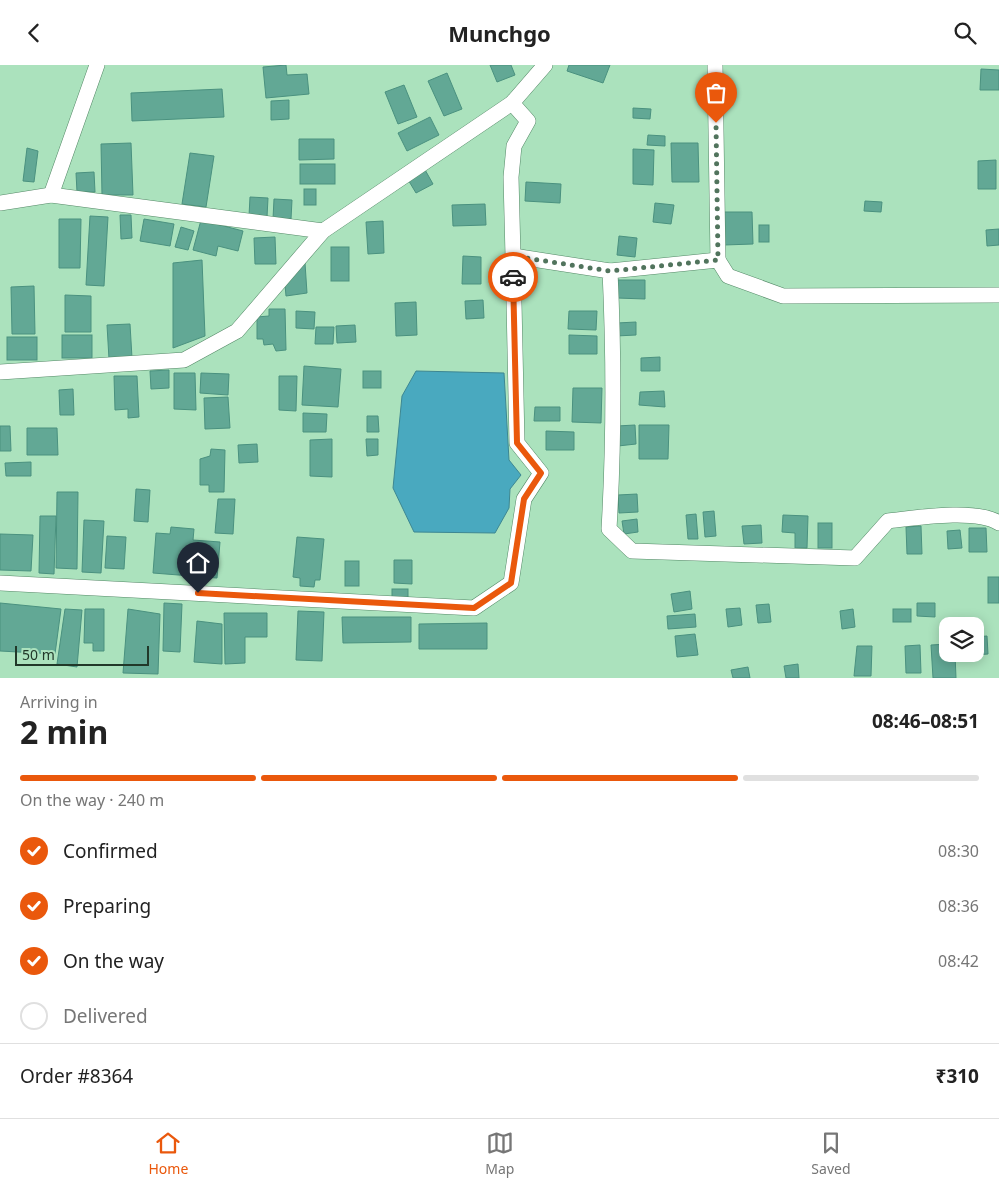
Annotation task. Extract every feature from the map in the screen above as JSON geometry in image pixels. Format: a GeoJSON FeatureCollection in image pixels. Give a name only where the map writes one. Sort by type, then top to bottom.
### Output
{"type":"FeatureCollection","features":[{"type":"Feature","properties":{"kind":"street"},"geometry":{"type":"LineString","coordinates":[[51,195],[97,65]]}},
{"type":"Feature","properties":{"kind":"street"},"geometry":{"type":"LineString","coordinates":[[0,372],[184,360],[237,331],[323,231],[512,103],[546,65]]}},
{"type":"Feature","properties":{"kind":"street"},"geometry":{"type":"LineString","coordinates":[[715,65],[718,260],[728,277],[784,296],[999,295]]}},
{"type":"Feature","properties":{"kind":"street"},"geometry":{"type":"LineString","coordinates":[[0,583],[474,608],[511,583],[524,499],[541,473],[517,443],[511,177],[514,146],[528,121],[512,103]]}},
{"type":"Feature","properties":{"kind":"street"},"geometry":{"type":"LineString","coordinates":[[0,203],[51,195],[323,231]]}},
{"type":"Feature","properties":{"kind":"street"},"geometry":{"type":"LineString","coordinates":[[513,256],[610,271],[718,260]]}},
{"type":"Feature","properties":{"kind":"street"},"geometry":{"type":"LineString","coordinates":[[610,271],[613,346],[612,473],[609,529],[632,551],[855,558],[888,521],[942,515],[992,518],[999,523]]}},
{"type":"Feature","properties":{"kind":"water"},"geometry":{"type":"Polygon","coordinates":[[[416,371],[504,373],[509,460],[521,475],[510,489],[509,508],[495,533],[414,532],[393,488],[402,396],[416,371]]]}},
{"type":"Feature","properties":{"kind":"building"},"geometry":{"type":"Polygon","coordinates":[[[286,65],[287,75],[307,74],[309,94],[266,98],[263,67],[286,65]]]}},
{"type":"Feature","properties":{"kind":"building"},"geometry":{"type":"Polygon","coordinates":[[[490,65],[511,65],[515,75],[497,82],[490,65]]]}},
{"type":"Feature","properties":{"kind":"building"},"geometry":{"type":"Polygon","coordinates":[[[569,65],[610,65],[603,83],[567,71],[569,65]]]}},
{"type":"Feature","properties":{"kind":"building"},"geometry":{"type":"Polygon","coordinates":[[[981,69],[999,70],[999,90],[980,90],[981,69]]]}},
{"type":"Feature","properties":{"kind":"building"},"geometry":{"type":"Polygon","coordinates":[[[447,73],[462,109],[444,116],[428,81],[447,73]]]}},
{"type":"Feature","properties":{"kind":"building"},"geometry":{"type":"Polygon","coordinates":[[[404,85],[417,117],[398,124],[385,92],[404,85]]]}},
{"type":"Feature","properties":{"kind":"building"},"geometry":{"type":"Polygon","coordinates":[[[222,89],[224,117],[132,121],[131,93],[222,89]]]}},
{"type":"Feature","properties":{"kind":"building"},"geometry":{"type":"Polygon","coordinates":[[[289,100],[289,119],[271,120],[271,101],[289,100]]]}},
{"type":"Feature","properties":{"kind":"building"},"geometry":{"type":"Polygon","coordinates":[[[633,108],[651,109],[650,119],[633,118],[633,108]]]}},
{"type":"Feature","properties":{"kind":"building"},"geometry":{"type":"Polygon","coordinates":[[[430,117],[439,135],[407,151],[398,133],[430,117]]]}},
{"type":"Feature","properties":{"kind":"building"},"geometry":{"type":"Polygon","coordinates":[[[648,135],[665,136],[665,146],[647,145],[648,135]]]}},
{"type":"Feature","properties":{"kind":"building"},"geometry":{"type":"Polygon","coordinates":[[[299,139],[334,139],[334,159],[299,160],[299,139]]]}},
{"type":"Feature","properties":{"kind":"building"},"geometry":{"type":"Polygon","coordinates":[[[131,143],[133,195],[102,195],[101,144],[131,143]]]}},
{"type":"Feature","properties":{"kind":"building"},"geometry":{"type":"Polygon","coordinates":[[[671,143],[698,143],[699,182],[672,182],[671,143]]]}},
{"type":"Feature","properties":{"kind":"building"},"geometry":{"type":"Polygon","coordinates":[[[27,148],[38,151],[34,182],[23,181],[27,148]]]}},
{"type":"Feature","properties":{"kind":"building"},"geometry":{"type":"Polygon","coordinates":[[[633,149],[654,150],[653,185],[633,184],[633,149]]]}},
{"type":"Feature","properties":{"kind":"building"},"geometry":{"type":"Polygon","coordinates":[[[190,153],[214,156],[206,207],[182,204],[190,153]]]}},
{"type":"Feature","properties":{"kind":"building"},"geometry":{"type":"Polygon","coordinates":[[[996,160],[996,189],[978,189],[978,161],[996,160]]]}},
{"type":"Feature","properties":{"kind":"building"},"geometry":{"type":"Polygon","coordinates":[[[300,164],[335,164],[335,184],[300,184],[300,164]]]}},
{"type":"Feature","properties":{"kind":"building"},"geometry":{"type":"Polygon","coordinates":[[[424,168],[433,184],[416,193],[407,178],[424,168]]]}},
{"type":"Feature","properties":{"kind":"building"},"geometry":{"type":"Polygon","coordinates":[[[94,172],[95,192],[77,192],[76,173],[94,172]]]}},
{"type":"Feature","properties":{"kind":"building"},"geometry":{"type":"Polygon","coordinates":[[[526,182],[561,184],[560,203],[525,201],[526,182]]]}},
{"type":"Feature","properties":{"kind":"building"},"geometry":{"type":"Polygon","coordinates":[[[304,189],[316,189],[316,205],[304,205],[304,189]]]}},
{"type":"Feature","properties":{"kind":"building"},"geometry":{"type":"Polygon","coordinates":[[[250,197],[268,198],[267,217],[249,216],[250,197]]]}},
{"type":"Feature","properties":{"kind":"building"},"geometry":{"type":"Polygon","coordinates":[[[274,199],[292,200],[291,219],[273,219],[274,199]]]}},
{"type":"Feature","properties":{"kind":"building"},"geometry":{"type":"Polygon","coordinates":[[[865,201],[882,202],[881,212],[864,211],[865,201]]]}},
{"type":"Feature","properties":{"kind":"building"},"geometry":{"type":"Polygon","coordinates":[[[655,203],[674,205],[671,224],[653,222],[655,203]]]}},
{"type":"Feature","properties":{"kind":"building"},"geometry":{"type":"Polygon","coordinates":[[[485,204],[486,225],[453,226],[452,205],[485,204]]]}},
{"type":"Feature","properties":{"kind":"building"},"geometry":{"type":"Polygon","coordinates":[[[724,212],[752,212],[753,244],[724,245],[724,212]]]}},
{"type":"Feature","properties":{"kind":"building"},"geometry":{"type":"Polygon","coordinates":[[[120,215],[131,215],[132,238],[121,239],[120,215]]]}},
{"type":"Feature","properties":{"kind":"building"},"geometry":{"type":"Polygon","coordinates":[[[90,216],[108,217],[104,286],[86,285],[90,216]]]}},
{"type":"Feature","properties":{"kind":"building"},"geometry":{"type":"Polygon","coordinates":[[[59,219],[81,219],[80,268],[59,268],[59,219]]]}},
{"type":"Feature","properties":{"kind":"building"},"geometry":{"type":"Polygon","coordinates":[[[144,219],[174,224],[170,246],[140,241],[144,219]]]}},
{"type":"Feature","properties":{"kind":"building"},"geometry":{"type":"Polygon","coordinates":[[[201,220],[243,231],[238,251],[218,246],[216,256],[193,250],[201,220]]]}},
{"type":"Feature","properties":{"kind":"building"},"geometry":{"type":"Polygon","coordinates":[[[383,221],[384,253],[368,254],[366,222],[383,221]]]}},
{"type":"Feature","properties":{"kind":"building"},"geometry":{"type":"Polygon","coordinates":[[[759,225],[769,225],[769,242],[759,242],[759,225]]]}},
{"type":"Feature","properties":{"kind":"building"},"geometry":{"type":"Polygon","coordinates":[[[181,227],[194,231],[188,250],[175,247],[181,227]]]}},
{"type":"Feature","properties":{"kind":"building"},"geometry":{"type":"Polygon","coordinates":[[[999,229],[999,245],[987,246],[986,230],[999,229]]]}},
{"type":"Feature","properties":{"kind":"building"},"geometry":{"type":"Polygon","coordinates":[[[619,236],[637,238],[635,257],[617,255],[619,236]]]}},
{"type":"Feature","properties":{"kind":"building"},"geometry":{"type":"Polygon","coordinates":[[[275,237],[276,264],[255,264],[254,238],[275,237]]]}},
{"type":"Feature","properties":{"kind":"building"},"geometry":{"type":"Polygon","coordinates":[[[331,247],[349,247],[349,281],[331,281],[331,247]]]}},
{"type":"Feature","properties":{"kind":"building"},"geometry":{"type":"Polygon","coordinates":[[[463,256],[481,257],[481,284],[462,284],[463,256]]]}},
{"type":"Feature","properties":{"kind":"building"},"geometry":{"type":"Polygon","coordinates":[[[202,260],[205,336],[173,348],[173,263],[202,260]]]}},
{"type":"Feature","properties":{"kind":"building"},"geometry":{"type":"Polygon","coordinates":[[[305,263],[307,293],[286,296],[285,285],[305,263]]]}},
{"type":"Feature","properties":{"kind":"building"},"geometry":{"type":"Polygon","coordinates":[[[617,280],[645,280],[645,299],[617,298],[617,280]]]}},
{"type":"Feature","properties":{"kind":"building"},"geometry":{"type":"Polygon","coordinates":[[[34,286],[35,334],[12,334],[11,287],[34,286]]]}},
{"type":"Feature","properties":{"kind":"building"},"geometry":{"type":"Polygon","coordinates":[[[65,295],[91,296],[91,332],[65,332],[65,295]]]}},
{"type":"Feature","properties":{"kind":"building"},"geometry":{"type":"Polygon","coordinates":[[[483,300],[484,318],[466,319],[465,301],[483,300]]]}},
{"type":"Feature","properties":{"kind":"building"},"geometry":{"type":"Polygon","coordinates":[[[416,302],[417,335],[396,336],[395,303],[416,302]]]}},
{"type":"Feature","properties":{"kind":"building"},"geometry":{"type":"Polygon","coordinates":[[[269,309],[285,309],[286,350],[276,351],[273,344],[264,345],[263,339],[257,339],[257,317],[269,316],[269,309]]]}},
{"type":"Feature","properties":{"kind":"building"},"geometry":{"type":"Polygon","coordinates":[[[296,311],[315,312],[314,329],[296,328],[296,311]]]}},
{"type":"Feature","properties":{"kind":"building"},"geometry":{"type":"Polygon","coordinates":[[[569,311],[597,311],[596,330],[568,329],[569,311]]]}},
{"type":"Feature","properties":{"kind":"building"},"geometry":{"type":"Polygon","coordinates":[[[636,322],[636,335],[616,336],[617,323],[636,322]]]}},
{"type":"Feature","properties":{"kind":"building"},"geometry":{"type":"Polygon","coordinates":[[[130,324],[132,358],[109,359],[107,325],[130,324]]]}},
{"type":"Feature","properties":{"kind":"building"},"geometry":{"type":"Polygon","coordinates":[[[355,325],[356,342],[337,343],[336,326],[355,325]]]}},
{"type":"Feature","properties":{"kind":"building"},"geometry":{"type":"Polygon","coordinates":[[[316,327],[334,327],[333,344],[315,344],[316,327]]]}},
{"type":"Feature","properties":{"kind":"building"},"geometry":{"type":"Polygon","coordinates":[[[62,335],[92,335],[92,358],[62,358],[62,335]]]}},
{"type":"Feature","properties":{"kind":"building"},"geometry":{"type":"Polygon","coordinates":[[[569,335],[597,336],[597,354],[569,354],[569,335]]]}},
{"type":"Feature","properties":{"kind":"building"},"geometry":{"type":"Polygon","coordinates":[[[7,337],[37,337],[37,360],[7,360],[7,337]]]}},
{"type":"Feature","properties":{"kind":"building"},"geometry":{"type":"Polygon","coordinates":[[[660,357],[660,371],[641,371],[641,358],[660,357]]]}},
{"type":"Feature","properties":{"kind":"building"},"geometry":{"type":"Polygon","coordinates":[[[304,366],[341,369],[338,407],[302,405],[304,366]]]}},
{"type":"Feature","properties":{"kind":"building"},"geometry":{"type":"Polygon","coordinates":[[[169,370],[169,388],[151,389],[150,371],[169,370]]]}},
{"type":"Feature","properties":{"kind":"building"},"geometry":{"type":"Polygon","coordinates":[[[363,371],[381,371],[381,388],[363,388],[363,371]]]}},
{"type":"Feature","properties":{"kind":"building"},"geometry":{"type":"Polygon","coordinates":[[[174,373],[195,373],[196,410],[174,409],[174,373]]]}},
{"type":"Feature","properties":{"kind":"building"},"geometry":{"type":"Polygon","coordinates":[[[201,373],[229,374],[228,395],[200,393],[201,373]]]}},
{"type":"Feature","properties":{"kind":"building"},"geometry":{"type":"Polygon","coordinates":[[[114,376],[137,376],[139,417],[128,418],[128,409],[115,410],[114,376]]]}},
{"type":"Feature","properties":{"kind":"building"},"geometry":{"type":"Polygon","coordinates":[[[279,376],[297,376],[296,411],[279,410],[279,376]]]}},
{"type":"Feature","properties":{"kind":"building"},"geometry":{"type":"Polygon","coordinates":[[[573,388],[602,388],[601,423],[572,422],[573,388]]]}},
{"type":"Feature","properties":{"kind":"building"},"geometry":{"type":"Polygon","coordinates":[[[73,389],[74,415],[60,415],[59,390],[73,389]]]}},
{"type":"Feature","properties":{"kind":"building"},"geometry":{"type":"Polygon","coordinates":[[[664,391],[665,407],[639,405],[640,392],[664,391]]]}},
{"type":"Feature","properties":{"kind":"building"},"geometry":{"type":"Polygon","coordinates":[[[228,397],[230,428],[205,429],[204,398],[228,397]]]}},
{"type":"Feature","properties":{"kind":"building"},"geometry":{"type":"Polygon","coordinates":[[[535,407],[560,407],[560,421],[534,421],[535,407]]]}},
{"type":"Feature","properties":{"kind":"building"},"geometry":{"type":"Polygon","coordinates":[[[303,413],[327,414],[326,432],[303,432],[303,413]]]}},
{"type":"Feature","properties":{"kind":"building"},"geometry":{"type":"Polygon","coordinates":[[[367,416],[378,416],[379,432],[367,432],[367,416]]]}},
{"type":"Feature","properties":{"kind":"building"},"geometry":{"type":"Polygon","coordinates":[[[635,425],[636,444],[618,446],[617,426],[635,425]]]}},
{"type":"Feature","properties":{"kind":"building"},"geometry":{"type":"Polygon","coordinates":[[[639,425],[669,425],[668,459],[639,459],[639,425]]]}},
{"type":"Feature","properties":{"kind":"building"},"geometry":{"type":"Polygon","coordinates":[[[0,426],[10,426],[11,451],[0,451],[0,426]]]}},
{"type":"Feature","properties":{"kind":"building"},"geometry":{"type":"Polygon","coordinates":[[[27,428],[57,428],[58,455],[27,455],[27,428]]]}},
{"type":"Feature","properties":{"kind":"building"},"geometry":{"type":"Polygon","coordinates":[[[546,431],[574,432],[574,450],[546,450],[546,431]]]}},
{"type":"Feature","properties":{"kind":"building"},"geometry":{"type":"Polygon","coordinates":[[[332,439],[332,477],[310,476],[310,440],[332,439]]]}},
{"type":"Feature","properties":{"kind":"building"},"geometry":{"type":"Polygon","coordinates":[[[366,439],[378,439],[378,455],[367,456],[366,439]]]}},
{"type":"Feature","properties":{"kind":"building"},"geometry":{"type":"Polygon","coordinates":[[[257,444],[258,462],[239,463],[238,445],[257,444]]]}},
{"type":"Feature","properties":{"kind":"building"},"geometry":{"type":"Polygon","coordinates":[[[211,449],[225,450],[224,492],[209,492],[209,485],[200,485],[200,459],[210,456],[211,449]]]}},
{"type":"Feature","properties":{"kind":"building"},"geometry":{"type":"Polygon","coordinates":[[[31,462],[31,476],[6,476],[5,463],[31,462]]]}},
{"type":"Feature","properties":{"kind":"building"},"geometry":{"type":"Polygon","coordinates":[[[136,489],[150,490],[148,522],[134,521],[136,489]]]}},
{"type":"Feature","properties":{"kind":"building"},"geometry":{"type":"Polygon","coordinates":[[[57,492],[78,492],[77,569],[56,568],[57,492]]]}},
{"type":"Feature","properties":{"kind":"building"},"geometry":{"type":"Polygon","coordinates":[[[637,494],[638,512],[619,513],[618,495],[637,494]]]}},
{"type":"Feature","properties":{"kind":"building"},"geometry":{"type":"Polygon","coordinates":[[[218,499],[235,499],[233,534],[215,533],[218,499]]]}},
{"type":"Feature","properties":{"kind":"building"},"geometry":{"type":"Polygon","coordinates":[[[714,511],[716,536],[705,537],[703,512],[714,511]]]}},
{"type":"Feature","properties":{"kind":"building"},"geometry":{"type":"Polygon","coordinates":[[[696,514],[698,539],[688,539],[686,515],[696,514]]]}},
{"type":"Feature","properties":{"kind":"building"},"geometry":{"type":"Polygon","coordinates":[[[783,515],[808,516],[807,548],[795,548],[795,533],[782,532],[783,515]]]}},
{"type":"Feature","properties":{"kind":"building"},"geometry":{"type":"Polygon","coordinates":[[[40,516],[56,516],[54,574],[39,573],[40,516]]]}},
{"type":"Feature","properties":{"kind":"building"},"geometry":{"type":"Polygon","coordinates":[[[637,519],[638,532],[624,534],[622,521],[637,519]]]}},
{"type":"Feature","properties":{"kind":"building"},"geometry":{"type":"Polygon","coordinates":[[[84,520],[104,521],[101,573],[82,572],[84,520]]]}},
{"type":"Feature","properties":{"kind":"building"},"geometry":{"type":"Polygon","coordinates":[[[818,523],[832,523],[832,548],[818,548],[818,523]]]}},
{"type":"Feature","properties":{"kind":"building"},"geometry":{"type":"Polygon","coordinates":[[[761,525],[762,543],[744,544],[742,526],[761,525]]]}},
{"type":"Feature","properties":{"kind":"building"},"geometry":{"type":"Polygon","coordinates":[[[921,526],[922,554],[907,554],[906,527],[921,526]]]}},
{"type":"Feature","properties":{"kind":"building"},"geometry":{"type":"Polygon","coordinates":[[[171,527],[194,529],[193,540],[220,542],[217,578],[153,573],[156,533],[170,534],[171,527]]]}},
{"type":"Feature","properties":{"kind":"building"},"geometry":{"type":"Polygon","coordinates":[[[969,528],[986,528],[987,552],[969,552],[969,528]]]}},
{"type":"Feature","properties":{"kind":"building"},"geometry":{"type":"Polygon","coordinates":[[[960,530],[962,548],[948,549],[947,531],[960,530]]]}},
{"type":"Feature","properties":{"kind":"building"},"geometry":{"type":"Polygon","coordinates":[[[0,534],[33,535],[31,571],[0,570],[0,534]]]}},
{"type":"Feature","properties":{"kind":"building"},"geometry":{"type":"Polygon","coordinates":[[[107,536],[126,537],[124,569],[105,568],[107,536]]]}},
{"type":"Feature","properties":{"kind":"building"},"geometry":{"type":"Polygon","coordinates":[[[297,537],[324,539],[320,580],[315,580],[314,587],[300,586],[300,578],[293,577],[297,537]]]}},
{"type":"Feature","properties":{"kind":"building"},"geometry":{"type":"Polygon","coordinates":[[[394,560],[412,560],[412,584],[394,583],[394,560]]]}},
{"type":"Feature","properties":{"kind":"building"},"geometry":{"type":"Polygon","coordinates":[[[345,561],[359,561],[359,586],[345,586],[345,561]]]}},
{"type":"Feature","properties":{"kind":"building"},"geometry":{"type":"Polygon","coordinates":[[[988,577],[999,577],[999,603],[988,603],[988,577]]]}},
{"type":"Feature","properties":{"kind":"building"},"geometry":{"type":"Polygon","coordinates":[[[392,589],[408,589],[408,601],[392,601],[392,589]]]}},
{"type":"Feature","properties":{"kind":"building"},"geometry":{"type":"Polygon","coordinates":[[[690,591],[692,609],[674,612],[671,594],[690,591]]]}},
{"type":"Feature","properties":{"kind":"building"},"geometry":{"type":"Polygon","coordinates":[[[0,603],[61,609],[55,654],[0,651],[0,603]]]}},
{"type":"Feature","properties":{"kind":"building"},"geometry":{"type":"Polygon","coordinates":[[[164,603],[182,604],[180,652],[163,651],[164,603]]]}},
{"type":"Feature","properties":{"kind":"building"},"geometry":{"type":"Polygon","coordinates":[[[917,603],[935,603],[935,617],[917,616],[917,603]]]}},
{"type":"Feature","properties":{"kind":"building"},"geometry":{"type":"Polygon","coordinates":[[[769,604],[771,622],[758,623],[756,605],[769,604]]]}},
{"type":"Feature","properties":{"kind":"building"},"geometry":{"type":"Polygon","coordinates":[[[740,608],[742,625],[728,627],[726,609],[740,608]]]}},
{"type":"Feature","properties":{"kind":"building"},"geometry":{"type":"Polygon","coordinates":[[[65,609],[82,610],[77,667],[57,664],[65,609]]]}},
{"type":"Feature","properties":{"kind":"building"},"geometry":{"type":"Polygon","coordinates":[[[85,609],[104,609],[104,651],[93,651],[93,643],[84,643],[85,609]]]}},
{"type":"Feature","properties":{"kind":"building"},"geometry":{"type":"Polygon","coordinates":[[[128,609],[160,614],[158,674],[123,673],[128,609]]]}},
{"type":"Feature","properties":{"kind":"building"},"geometry":{"type":"Polygon","coordinates":[[[853,609],[855,627],[842,629],[840,611],[853,609]]]}},
{"type":"Feature","properties":{"kind":"building"},"geometry":{"type":"Polygon","coordinates":[[[893,609],[911,609],[911,622],[893,622],[893,609]]]}},
{"type":"Feature","properties":{"kind":"building"},"geometry":{"type":"Polygon","coordinates":[[[298,611],[324,612],[322,661],[296,660],[298,611]]]}},
{"type":"Feature","properties":{"kind":"building"},"geometry":{"type":"Polygon","coordinates":[[[224,613],[267,613],[267,637],[245,637],[245,663],[225,664],[224,613]]]}},
{"type":"Feature","properties":{"kind":"building"},"geometry":{"type":"Polygon","coordinates":[[[695,614],[696,627],[668,629],[667,616],[695,614]]]}},
{"type":"Feature","properties":{"kind":"building"},"geometry":{"type":"Polygon","coordinates":[[[342,617],[411,617],[411,642],[343,643],[342,617]]]}},
{"type":"Feature","properties":{"kind":"building"},"geometry":{"type":"Polygon","coordinates":[[[197,621],[222,624],[222,664],[194,662],[197,621]]]}},
{"type":"Feature","properties":{"kind":"building"},"geometry":{"type":"Polygon","coordinates":[[[487,623],[487,649],[419,649],[419,624],[487,623]]]}},
{"type":"Feature","properties":{"kind":"building"},"geometry":{"type":"Polygon","coordinates":[[[695,634],[698,655],[677,657],[675,636],[695,634]]]}},
{"type":"Feature","properties":{"kind":"building"},"geometry":{"type":"Polygon","coordinates":[[[984,636],[987,636],[988,654],[984,654],[984,636]]]}},
{"type":"Feature","properties":{"kind":"building"},"geometry":{"type":"Polygon","coordinates":[[[920,645],[921,673],[906,673],[905,646],[920,645]]]}},
{"type":"Feature","properties":{"kind":"building"},"geometry":{"type":"Polygon","coordinates":[[[931,645],[939,645],[939,662],[955,662],[956,678],[933,678],[931,645]]]}},
{"type":"Feature","properties":{"kind":"building"},"geometry":{"type":"Polygon","coordinates":[[[857,646],[872,646],[871,676],[854,676],[857,646]]]}},
{"type":"Feature","properties":{"kind":"building"},"geometry":{"type":"Polygon","coordinates":[[[798,664],[799,678],[786,678],[784,666],[798,664]]]}},
{"type":"Feature","properties":{"kind":"building"},"geometry":{"type":"Polygon","coordinates":[[[748,667],[750,678],[733,678],[731,670],[748,667]]]}},
{"type":"Feature","properties":{"kind":"way so far"},"geometry":{"type":"LineString","coordinates":[[513,277],[513,256],[610,271],[718,260],[716,123]]}},
{"type":"Feature","properties":{"kind":"route"},"geometry":{"type":"LineString","coordinates":[[198,593],[474,608],[511,583],[524,499],[541,473],[517,443],[513,277]]}}]}
